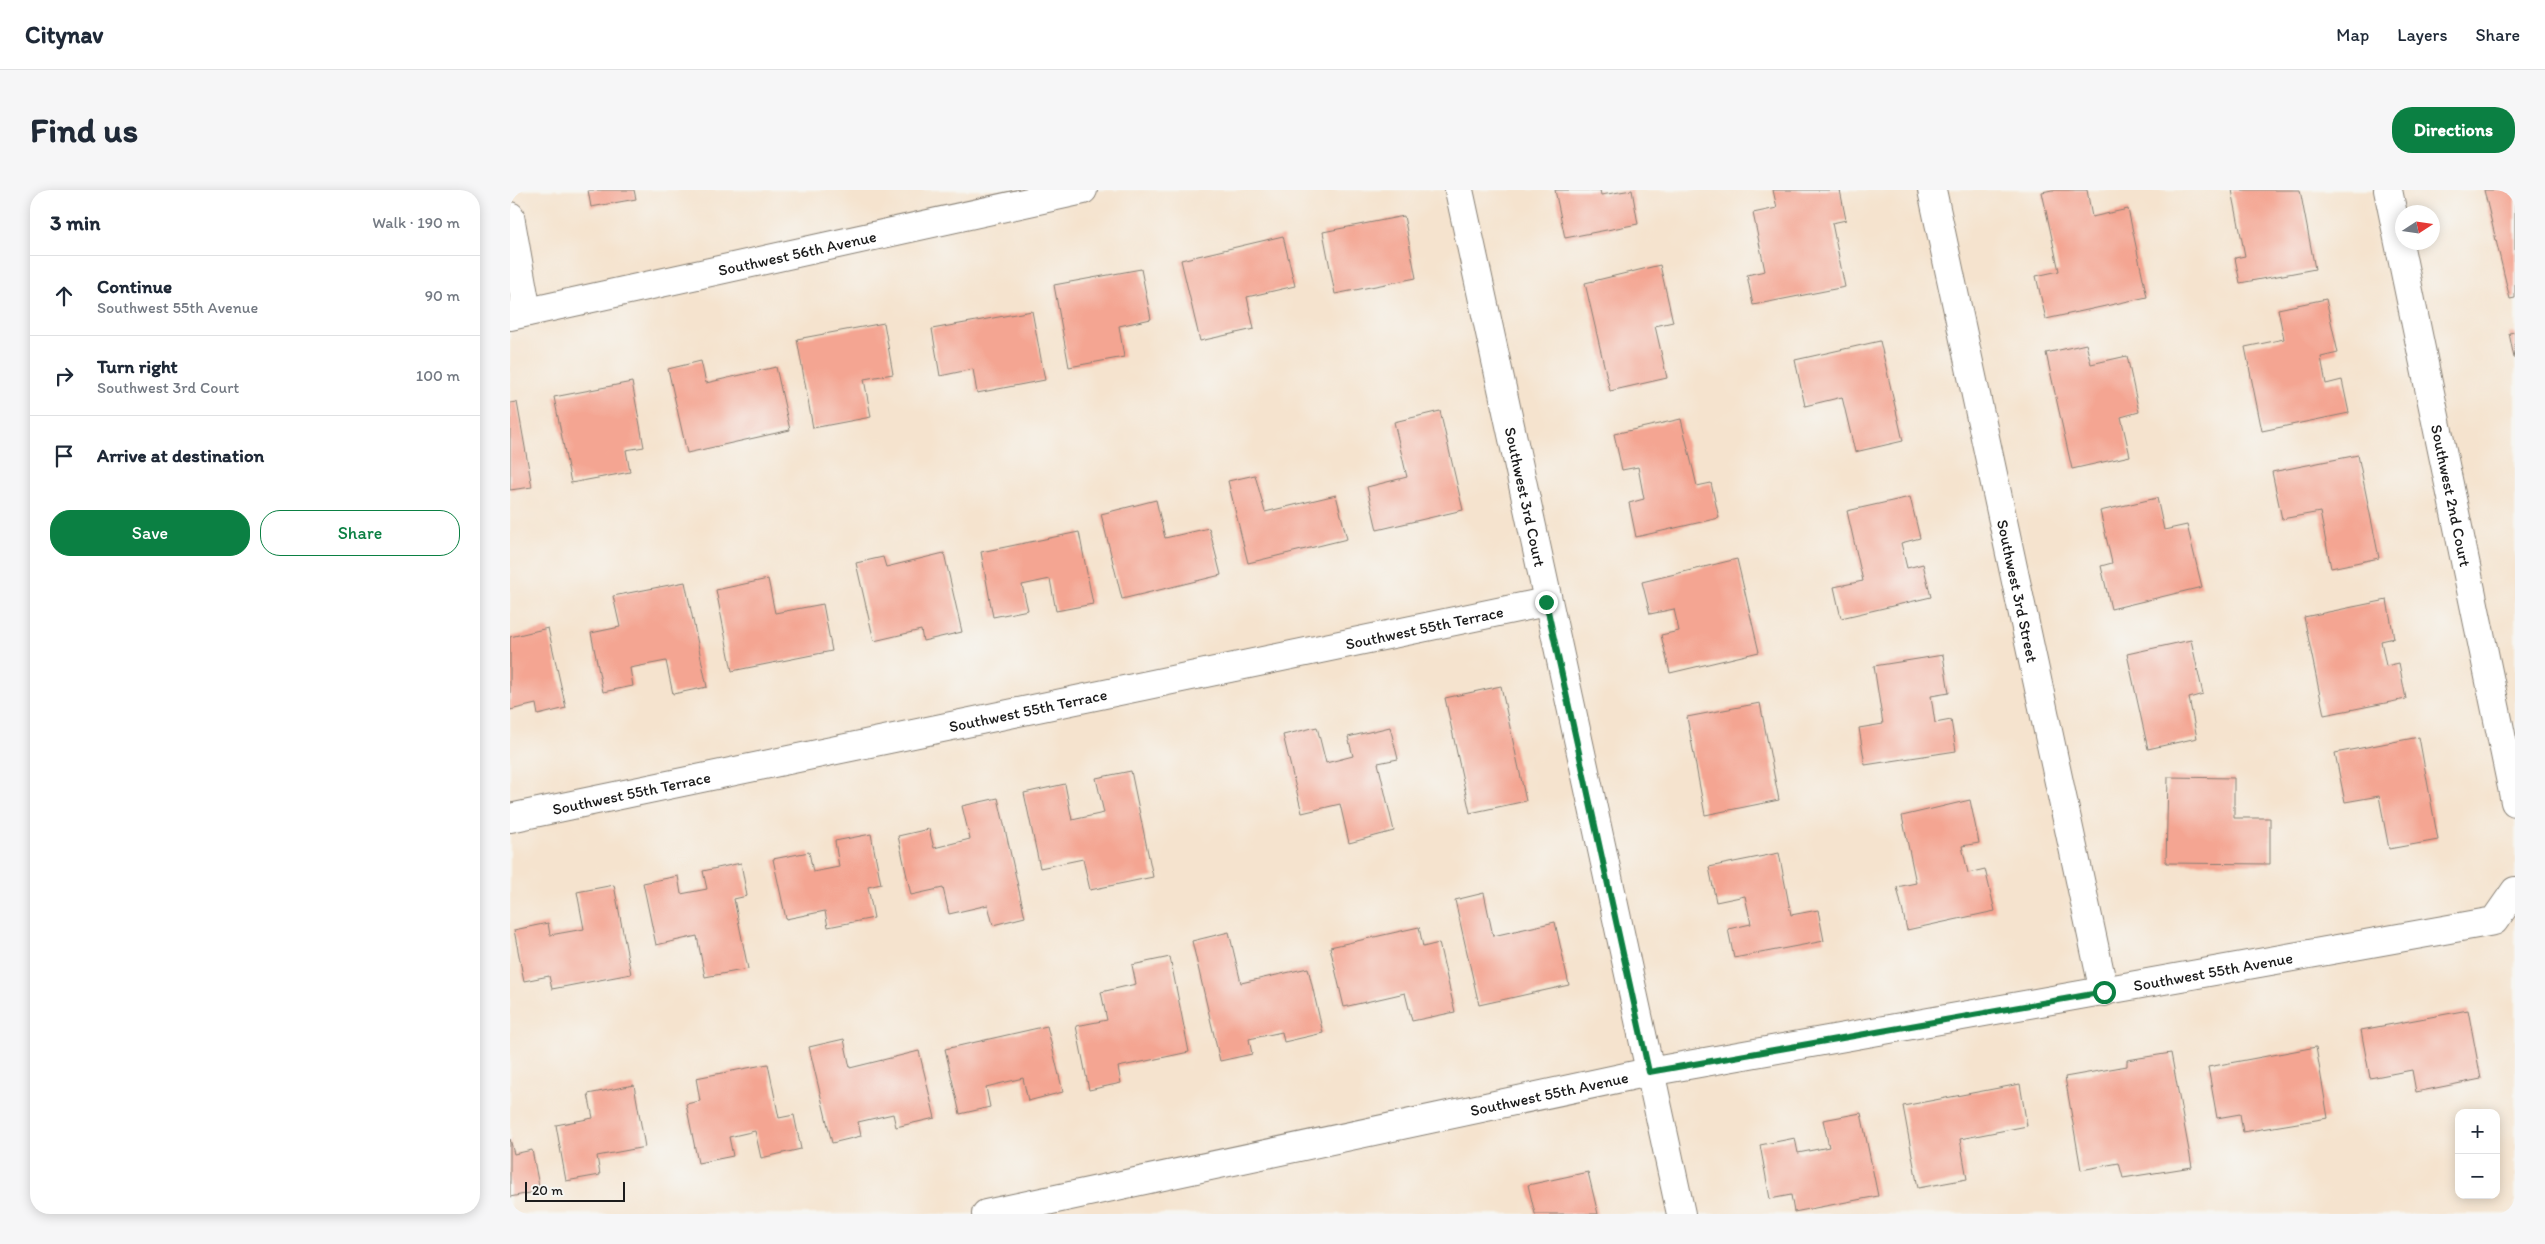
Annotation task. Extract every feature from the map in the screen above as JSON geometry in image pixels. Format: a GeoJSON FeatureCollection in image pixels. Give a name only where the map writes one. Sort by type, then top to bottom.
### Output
{"type":"FeatureCollection","features":[{"type":"Feature","properties":{"kind":"street","name":"Southwest 56th Avenue"},"geometry":{"type":"LineString","coordinates":[[518,314],[977,201],[1083,190]]}},
{"type":"Feature","properties":{"kind":"street","name":"Southwest 3rd Court"},"geometry":{"type":"LineString","coordinates":[[1459,190],[1546,602],[1681,1214]]}},
{"type":"Feature","properties":{"kind":"street","name":"Southwest 3rd Street"},"geometry":{"type":"LineString","coordinates":[[1932,190],[2104,992]]}},
{"type":"Feature","properties":{"kind":"street","name":"Southwest 2nd Court"},"geometry":{"type":"LineString","coordinates":[[2388,190],[2515,802]]}},
{"type":"Feature","properties":{"kind":"street"},"geometry":{"type":"LineString","coordinates":[[510,216],[518,314]]}},
{"type":"Feature","properties":{"kind":"street","name":"Southwest 55th Terrace"},"geometry":{"type":"LineString","coordinates":[[510,818],[1546,602]]}},
{"type":"Feature","properties":{"kind":"street","name":"Southwest 55th Avenue"},"geometry":{"type":"LineString","coordinates":[[986,1214],[1649,1072],[2494,921],[2515,891]]}},
{"type":"Feature","properties":{"kind":"building"},"geometry":{"type":"Polygon","coordinates":[[[588,190],[634,190],[636,199],[591,207],[588,190]]]}},
{"type":"Feature","properties":{"kind":"building"},"geometry":{"type":"Polygon","coordinates":[[[1555,190],[1600,190],[1601,195],[1632,190],[1638,224],[1565,238],[1555,190]]]}},
{"type":"Feature","properties":{"kind":"building"},"geometry":{"type":"Polygon","coordinates":[[[1773,190],[1840,190],[1846,220],[1832,223],[1845,287],[1753,305],[1747,275],[1765,271],[1753,213],[1777,208],[1773,190]]]}},
{"type":"Feature","properties":{"kind":"building"},"geometry":{"type":"Polygon","coordinates":[[[2052,190],[2087,190],[2092,217],[2128,209],[2147,297],[2046,319],[2036,276],[2059,271],[2042,192],[2052,190]]]}},
{"type":"Feature","properties":{"kind":"building"},"geometry":{"type":"Polygon","coordinates":[[[2232,190],[2300,190],[2315,269],[2240,283],[2235,258],[2245,256],[2232,190]]]}},
{"type":"Feature","properties":{"kind":"building"},"geometry":{"type":"Polygon","coordinates":[[[2484,190],[2515,190],[2515,298],[2510,299],[2484,190]]]}},
{"type":"Feature","properties":{"kind":"building"},"geometry":{"type":"Polygon","coordinates":[[[1404,216],[1416,278],[1335,294],[1323,232],[1404,216]]]}},
{"type":"Feature","properties":{"kind":"building"},"geometry":{"type":"Polygon","coordinates":[[[1283,236],[1295,286],[1247,297],[1254,329],[1200,341],[1181,260],[1283,236]]]}},
{"type":"Feature","properties":{"kind":"building"},"geometry":{"type":"Polygon","coordinates":[[[1660,265],[1673,322],[1655,326],[1667,378],[1610,391],[1585,283],[1660,265]]]}},
{"type":"Feature","properties":{"kind":"building"},"geometry":{"type":"Polygon","coordinates":[[[1141,269],[1151,319],[1119,326],[1124,357],[1069,367],[1054,285],[1141,269]]]}},
{"type":"Feature","properties":{"kind":"building"},"geometry":{"type":"Polygon","coordinates":[[[2326,299],[2338,353],[2321,357],[2326,384],[2342,380],[2349,413],[2262,431],[2245,347],[2284,339],[2278,309],[2326,299]]]}},
{"type":"Feature","properties":{"kind":"building"},"geometry":{"type":"Polygon","coordinates":[[[1032,311],[1045,380],[977,393],[973,369],[940,376],[932,329],[1032,311]]]}},
{"type":"Feature","properties":{"kind":"building"},"geometry":{"type":"Polygon","coordinates":[[[884,323],[893,374],[864,379],[871,417],[813,428],[797,339],[884,323]]]}},
{"type":"Feature","properties":{"kind":"building"},"geometry":{"type":"Polygon","coordinates":[[[2515,332],[2515,358],[2514,358],[2509,333],[2515,332]]]}},
{"type":"Feature","properties":{"kind":"building"},"geometry":{"type":"Polygon","coordinates":[[[1880,341],[1903,441],[1855,452],[1842,397],[1805,406],[1795,360],[1880,341]]]}},
{"type":"Feature","properties":{"kind":"building"},"geometry":{"type":"Polygon","coordinates":[[[2086,344],[2091,364],[2127,356],[2139,412],[2121,417],[2130,456],[2072,469],[2046,353],[2086,344]]]}},
{"type":"Feature","properties":{"kind":"building"},"geometry":{"type":"Polygon","coordinates":[[[701,361],[706,383],[776,367],[790,430],[687,453],[668,369],[701,361]]]}},
{"type":"Feature","properties":{"kind":"building"},"geometry":{"type":"Polygon","coordinates":[[[632,382],[644,447],[626,450],[630,472],[571,483],[554,397],[632,382]]]}},
{"type":"Feature","properties":{"kind":"building"},"geometry":{"type":"Polygon","coordinates":[[[517,402],[532,487],[510,490],[510,403],[517,402]]]}},
{"type":"Feature","properties":{"kind":"building"},"geometry":{"type":"Polygon","coordinates":[[[1440,411],[1463,510],[1377,530],[1367,487],[1407,477],[1394,422],[1440,411]]]}},
{"type":"Feature","properties":{"kind":"building"},"geometry":{"type":"Polygon","coordinates":[[[1681,419],[1697,486],[1711,483],[1719,518],[1636,537],[1629,503],[1644,499],[1638,467],[1622,470],[1614,434],[1681,419]]]}},
{"type":"Feature","properties":{"kind":"building"},"geometry":{"type":"Polygon","coordinates":[[[2358,455],[2379,558],[2331,568],[2320,512],[2282,519],[2272,472],[2358,455]]]}},
{"type":"Feature","properties":{"kind":"building"},"geometry":{"type":"Polygon","coordinates":[[[1255,475],[1265,512],[1336,495],[1347,539],[1248,563],[1228,481],[1255,475]]]}},
{"type":"Feature","properties":{"kind":"building"},"geometry":{"type":"Polygon","coordinates":[[[1910,497],[1920,538],[1901,543],[1907,568],[1923,564],[1931,597],[1841,618],[1834,587],[1863,581],[1847,511],[1910,497]]]}},
{"type":"Feature","properties":{"kind":"building"},"geometry":{"type":"Polygon","coordinates":[[[2157,498],[2164,530],[2187,525],[2202,587],[2111,609],[2101,566],[2112,563],[2100,511],[2157,498]]]}},
{"type":"Feature","properties":{"kind":"building"},"geometry":{"type":"Polygon","coordinates":[[[1156,500],[1165,538],[1209,528],[1221,575],[1122,599],[1101,514],[1156,500]]]}},
{"type":"Feature","properties":{"kind":"building"},"geometry":{"type":"Polygon","coordinates":[[[1079,532],[1093,604],[1056,611],[1050,579],[1022,585],[1028,610],[993,617],[981,552],[1079,532]]]}},
{"type":"Feature","properties":{"kind":"building"},"geometry":{"type":"Polygon","coordinates":[[[944,553],[962,632],[923,641],[921,630],[874,641],[856,563],[883,557],[886,567],[944,553]]]}},
{"type":"Feature","properties":{"kind":"building"},"geometry":{"type":"Polygon","coordinates":[[[1737,559],[1759,652],[1670,673],[1661,635],[1679,631],[1674,609],[1650,614],[1642,582],[1737,559]]]}},
{"type":"Feature","properties":{"kind":"building"},"geometry":{"type":"Polygon","coordinates":[[[768,579],[775,613],[823,604],[832,651],[732,671],[716,590],[768,579]]]}},
{"type":"Feature","properties":{"kind":"building"},"geometry":{"type":"Polygon","coordinates":[[[685,582],[707,687],[673,694],[666,661],[630,668],[633,686],[603,692],[591,633],[620,627],[613,596],[685,582]]]}},
{"type":"Feature","properties":{"kind":"building"},"geometry":{"type":"Polygon","coordinates":[[[2387,600],[2394,638],[2381,641],[2386,666],[2399,663],[2406,699],[2324,715],[2304,617],[2387,600]]]}},
{"type":"Feature","properties":{"kind":"building"},"geometry":{"type":"Polygon","coordinates":[[[548,628],[566,708],[538,715],[536,704],[510,710],[510,637],[548,628]]]}},
{"type":"Feature","properties":{"kind":"building"},"geometry":{"type":"Polygon","coordinates":[[[2191,640],[2203,694],[2189,698],[2197,738],[2148,749],[2127,654],[2191,640]]]}},
{"type":"Feature","properties":{"kind":"building"},"geometry":{"type":"Polygon","coordinates":[[[1943,655],[1949,693],[1931,696],[1935,723],[1951,720],[1956,751],[1865,765],[1859,728],[1883,724],[1874,666],[1943,655]]]}},
{"type":"Feature","properties":{"kind":"building"},"geometry":{"type":"Polygon","coordinates":[[[1501,686],[1526,801],[1470,813],[1445,698],[1501,686]]]}},
{"type":"Feature","properties":{"kind":"building"},"geometry":{"type":"Polygon","coordinates":[[[1760,703],[1779,800],[1705,815],[1687,717],[1760,703]]]}},
{"type":"Feature","properties":{"kind":"building"},"geometry":{"type":"Polygon","coordinates":[[[1317,727],[1326,763],[1353,756],[1348,737],[1390,727],[1398,759],[1378,763],[1394,831],[1349,843],[1340,804],[1302,813],[1283,735],[1317,727]]]}},
{"type":"Feature","properties":{"kind":"building"},"geometry":{"type":"Polygon","coordinates":[[[2419,737],[2438,840],[2389,849],[2379,796],[2345,802],[2335,753],[2419,737]]]}},
{"type":"Feature","properties":{"kind":"building"},"geometry":{"type":"Polygon","coordinates":[[[1131,771],[1153,877],[1090,890],[1083,859],[1040,868],[1024,793],[1065,784],[1072,820],[1104,813],[1096,778],[1131,771]]]}},
{"type":"Feature","properties":{"kind":"building"},"geometry":{"type":"Polygon","coordinates":[[[2168,777],[2234,778],[2234,818],[2270,818],[2270,864],[2166,863],[2168,777]]]}},
{"type":"Feature","properties":{"kind":"building"},"geometry":{"type":"Polygon","coordinates":[[[998,798],[1025,917],[993,925],[988,905],[949,914],[943,888],[911,895],[898,836],[929,829],[934,848],[970,839],[962,806],[998,798]]]}},
{"type":"Feature","properties":{"kind":"building"},"geometry":{"type":"Polygon","coordinates":[[[1970,800],[1979,843],[1962,846],[1968,873],[1985,869],[1995,911],[1907,930],[1897,887],[1916,883],[1902,816],[1970,800]]]}},
{"type":"Feature","properties":{"kind":"building"},"geometry":{"type":"Polygon","coordinates":[[[871,834],[881,884],[868,887],[874,918],[828,927],[825,911],[786,919],[773,859],[809,852],[813,872],[839,867],[835,841],[871,834]]]}},
{"type":"Feature","properties":{"kind":"building"},"geometry":{"type":"Polygon","coordinates":[[[1779,853],[1791,915],[1818,910],[1824,941],[1734,958],[1728,929],[1751,924],[1745,896],[1716,902],[1709,867],[1779,853]]]}},
{"type":"Feature","properties":{"kind":"building"},"geometry":{"type":"Polygon","coordinates":[[[741,863],[747,896],[734,899],[748,969],[705,977],[697,936],[656,945],[643,883],[678,876],[681,894],[707,889],[703,871],[741,863]]]}},
{"type":"Feature","properties":{"kind":"building"},"geometry":{"type":"Polygon","coordinates":[[[614,885],[631,974],[552,989],[549,976],[524,981],[514,930],[548,923],[550,935],[584,929],[577,892],[614,885]]]}},
{"type":"Feature","properties":{"kind":"building"},"geometry":{"type":"Polygon","coordinates":[[[1484,893],[1493,936],[1555,922],[1569,985],[1479,1005],[1455,900],[1484,893]]]}},
{"type":"Feature","properties":{"kind":"building"},"geometry":{"type":"Polygon","coordinates":[[[1419,927],[1423,947],[1439,943],[1455,1012],[1412,1021],[1405,993],[1344,1007],[1330,947],[1419,927]]]}},
{"type":"Feature","properties":{"kind":"building"},"geometry":{"type":"Polygon","coordinates":[[[1229,932],[1241,983],[1308,968],[1323,1033],[1284,1042],[1282,1032],[1249,1039],[1252,1054],[1220,1061],[1192,941],[1229,932]]]}},
{"type":"Feature","properties":{"kind":"building"},"geometry":{"type":"Polygon","coordinates":[[[1170,957],[1189,1052],[1118,1067],[1121,1083],[1089,1090],[1076,1026],[1107,1020],[1101,992],[1136,984],[1132,965],[1170,957]]]}},
{"type":"Feature","properties":{"kind":"building"},"geometry":{"type":"Polygon","coordinates":[[[2468,1010],[2481,1079],[2416,1092],[2412,1070],[2370,1078],[2361,1030],[2468,1010]]]}},
{"type":"Feature","properties":{"kind":"building"},"geometry":{"type":"Polygon","coordinates":[[[1047,1026],[1063,1092],[1028,1101],[1023,1078],[986,1087],[990,1107],[960,1114],[945,1049],[1047,1026]]]}},
{"type":"Feature","properties":{"kind":"building"},"geometry":{"type":"Polygon","coordinates":[[[844,1039],[850,1068],[919,1051],[935,1118],[896,1127],[893,1114],[858,1122],[861,1136],[832,1143],[809,1047],[844,1039]]]}},
{"type":"Feature","properties":{"kind":"building"},"geometry":{"type":"Polygon","coordinates":[[[2316,1047],[2328,1118],[2243,1132],[2240,1114],[2217,1118],[2208,1067],[2316,1047]]]}},
{"type":"Feature","properties":{"kind":"building"},"geometry":{"type":"Polygon","coordinates":[[[2171,1053],[2192,1167],[2123,1178],[2119,1163],[2081,1170],[2065,1077],[2127,1066],[2127,1060],[2171,1053]]]}},
{"type":"Feature","properties":{"kind":"building"},"geometry":{"type":"Polygon","coordinates":[[[768,1064],[779,1118],[794,1115],[801,1149],[761,1158],[755,1131],[729,1137],[733,1156],[698,1163],[686,1104],[700,1101],[696,1078],[768,1064]]]}},
{"type":"Feature","properties":{"kind":"building"},"geometry":{"type":"Polygon","coordinates":[[[2020,1084],[2027,1126],[1960,1139],[1967,1179],[1918,1188],[1903,1106],[2020,1084]]]}},
{"type":"Feature","properties":{"kind":"building"},"geometry":{"type":"Polygon","coordinates":[[[634,1085],[645,1147],[597,1156],[600,1175],[566,1181],[556,1125],[593,1118],[588,1094],[634,1085]]]}},
{"type":"Feature","properties":{"kind":"building"},"geometry":{"type":"Polygon","coordinates":[[[1861,1113],[1878,1196],[1794,1212],[1791,1195],[1770,1199],[1760,1145],[1795,1138],[1798,1153],[1829,1147],[1823,1120],[1861,1113]]]}},
{"type":"Feature","properties":{"kind":"building"},"geometry":{"type":"Polygon","coordinates":[[[510,1139],[514,1154],[532,1150],[540,1191],[510,1197],[510,1139]]]}},
{"type":"Feature","properties":{"kind":"building"},"geometry":{"type":"Polygon","coordinates":[[[1588,1172],[1598,1214],[1535,1214],[1528,1185],[1588,1172]]]}},
{"type":"Feature","properties":{"kind":"route"},"geometry":{"type":"LineString","coordinates":[[1546,602],[1649,1072],[2104,992]]}}]}
